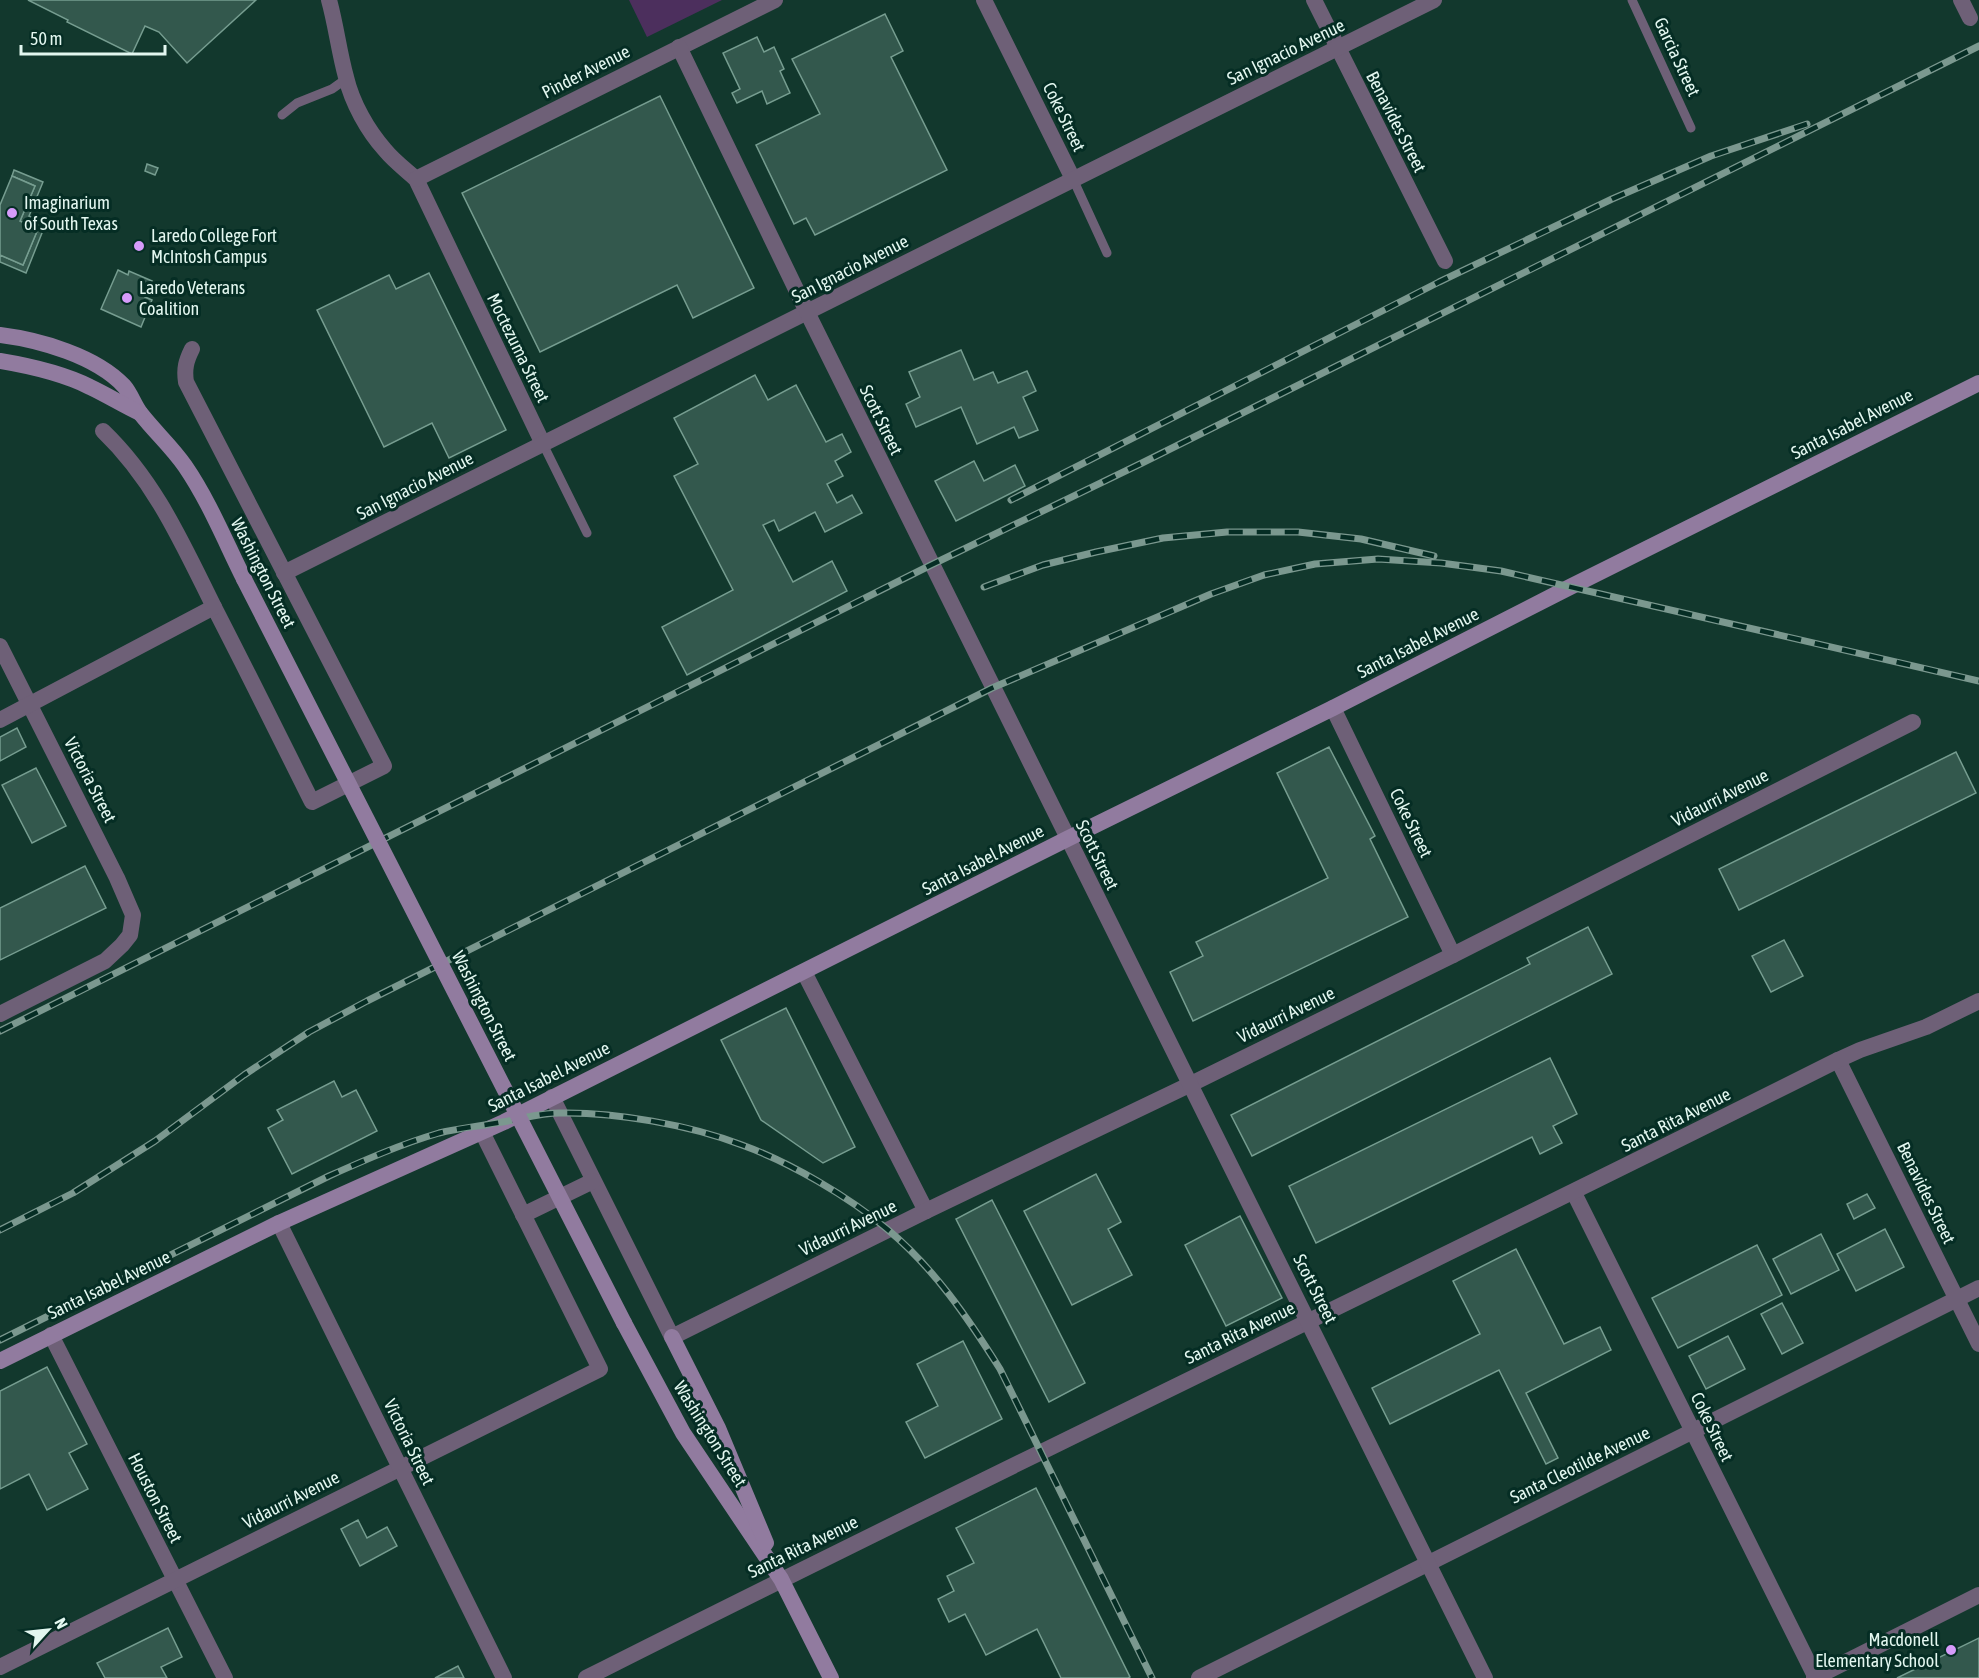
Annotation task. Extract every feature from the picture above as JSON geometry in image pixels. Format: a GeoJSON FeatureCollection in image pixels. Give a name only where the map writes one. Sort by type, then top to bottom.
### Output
{"type":"FeatureCollection","features":[{"type":"Feature","properties":{"kind":"main road"},"geometry":{"type":"LineString","coordinates":[[0,335],[23,338],[85,359],[125,387],[140,413]]}},
{"type":"Feature","properties":{"kind":"main road"},"geometry":{"type":"LineString","coordinates":[[0,361],[52,373],[90,387],[140,413]]}},
{"type":"Feature","properties":{"kind":"main road","name":"Santa Isabel Avenue"},"geometry":{"type":"LineString","coordinates":[[0,1362],[279,1223],[482,1132],[1979,383]]}},
{"type":"Feature","properties":{"kind":"main road","name":"Washington Street"},"geometry":{"type":"LineString","coordinates":[[140,413],[162,436],[185,466],[214,519],[682,1433],[781,1579],[831,1678]]}},
{"type":"Feature","properties":{"kind":"main road"},"geometry":{"type":"LineString","coordinates":[[672,1337],[718,1428],[781,1579]]}},
{"type":"Feature","properties":{"kind":"street"},"geometry":{"type":"LineString","coordinates":[[329,0],[346,79],[353,98],[386,151],[416,179]]}},
{"type":"Feature","properties":{"kind":"street","name":"Pinder Avenue"},"geometry":{"type":"LineString","coordinates":[[416,179],[775,0]]}},
{"type":"Feature","properties":{"kind":"street","name":"Coke Street"},"geometry":{"type":"LineString","coordinates":[[984,0],[1073,179]]}},
{"type":"Feature","properties":{"kind":"street","name":"Benavides Street"},"geometry":{"type":"LineString","coordinates":[[1314,0],[1445,261]]}},
{"type":"Feature","properties":{"kind":"street","name":"San Ignacio Avenue"},"geometry":{"type":"LineString","coordinates":[[284,573],[1434,0]]}},
{"type":"Feature","properties":{"kind":"street"},"geometry":{"type":"LineString","coordinates":[[1961,0],[1970,18]]}},
{"type":"Feature","properties":{"kind":"street","name":"Scott Street"},"geometry":{"type":"LineString","coordinates":[[680,47],[950,604],[1189,1085],[1310,1321],[1485,1678]]}},
{"type":"Feature","properties":{"kind":"street","name":"Moctezuma Street"},"geometry":{"type":"LineString","coordinates":[[416,179],[543,444]]}},
{"type":"Feature","properties":{"kind":"street"},"geometry":{"type":"LineString","coordinates":[[103,432],[121,448],[141,472],[174,527],[312,802],[384,766],[186,382],[185,366],[192,349]]}},
{"type":"Feature","properties":{"kind":"street"},"geometry":{"type":"LineString","coordinates":[[0,720],[214,607]]}},
{"type":"Feature","properties":{"kind":"street","name":"Victoria Street"},"geometry":{"type":"LineString","coordinates":[[0,646],[117,878],[133,915],[130,934],[105,961],[0,1014]]}},
{"type":"Feature","properties":{"kind":"street","name":"Coke Street"},"geometry":{"type":"LineString","coordinates":[[1333,708],[1453,954]]}},
{"type":"Feature","properties":{"kind":"street","name":"Vidaurri Avenue"},"geometry":{"type":"LineString","coordinates":[[672,1337],[926,1211],[1189,1085],[1913,722]]}},
{"type":"Feature","properties":{"kind":"street"},"geometry":{"type":"LineString","coordinates":[[804,972],[926,1211]]}},
{"type":"Feature","properties":{"kind":"street","name":"Santa Rita Avenue"},"geometry":{"type":"LineString","coordinates":[[586,1678],[781,1579],[1574,1193],[1838,1060],[1926,1027],[1979,1001]]}},
{"type":"Feature","properties":{"kind":"street","name":"Benavides Street"},"geometry":{"type":"LineString","coordinates":[[1838,1060],[1979,1344]]}},
{"type":"Feature","properties":{"kind":"street"},"geometry":{"type":"LineString","coordinates":[[552,1097],[672,1337]]}},
{"type":"Feature","properties":{"kind":"street"},"geometry":{"type":"LineString","coordinates":[[482,1132],[523,1215],[593,1181]]}},
{"type":"Feature","properties":{"kind":"street","name":"Coke Street"},"geometry":{"type":"LineString","coordinates":[[1574,1193],[1815,1678]]}},
{"type":"Feature","properties":{"kind":"street","name":"Vidaurri Avenue"},"geometry":{"type":"LineString","coordinates":[[0,1667],[600,1369],[523,1215]]}},
{"type":"Feature","properties":{"kind":"street","name":"Victoria Street"},"geometry":{"type":"LineString","coordinates":[[279,1223],[504,1678]]}},
{"type":"Feature","properties":{"kind":"street","name":"Santa Cleotilde Avenue"},"geometry":{"type":"LineString","coordinates":[[1199,1678],[1979,1288]]}},
{"type":"Feature","properties":{"kind":"street","name":"Houston Street"},"geometry":{"type":"LineString","coordinates":[[51,1335],[225,1678]]}},
{"type":"Feature","properties":{"kind":"street"},"geometry":{"type":"LineString","coordinates":[[1815,1678],[1979,1595]]}},
{"type":"Feature","properties":{"kind":"lane","name":"Garcia Street"},"geometry":{"type":"LineString","coordinates":[[1632,0],[1691,128]]}},
{"type":"Feature","properties":{"kind":"lane"},"geometry":{"type":"LineString","coordinates":[[282,115],[297,103],[332,89],[346,79]]}},
{"type":"Feature","properties":{"kind":"lane","name":"Coke Street"},"geometry":{"type":"LineString","coordinates":[[1073,179],[1107,253]]}},
{"type":"Feature","properties":{"kind":"lane","name":"Moctezuma Street"},"geometry":{"type":"LineString","coordinates":[[543,444],[586,533]]}},
{"type":"Feature","properties":{"kind":"shaded area"},"geometry":{"type":"Polygon","coordinates":[[[629,0],[722,0],[647,37],[629,0]]]}},
{"type":"Feature","properties":{"kind":"building"},"geometry":{"type":"Polygon","coordinates":[[[28,0],[256,0],[187,63],[159,32],[145,26],[132,54],[28,0]]]}},
{"type":"Feature","properties":{"kind":"building"},"geometry":{"type":"Polygon","coordinates":[[[885,14],[903,51],[891,57],[947,170],[815,235],[806,218],[794,224],[756,145],[820,114],[792,59],[885,14]]]}},
{"type":"Feature","properties":{"kind":"building"},"geometry":{"type":"Polygon","coordinates":[[[757,37],[764,52],[774,47],[784,69],[780,71],[790,93],[767,104],[762,91],[737,103],[732,93],[740,89],[723,53],[757,37]]]}},
{"type":"Feature","properties":{"kind":"building"},"geometry":{"type":"Polygon","coordinates":[[[660,96],[754,288],[693,318],[677,285],[540,352],[462,193],[660,96]]]}},
{"type":"Feature","properties":{"kind":"building"},"geometry":{"type":"Polygon","coordinates":[[[147,164],[158,168],[155,175],[145,171],[147,164]]]}},
{"type":"Feature","properties":{"kind":"building"},"geometry":{"type":"Polygon","coordinates":[[[14,170],[43,182],[29,216],[46,223],[26,273],[0,262],[0,255],[23,265],[38,229],[20,221],[35,186],[12,176],[14,170]]]}},
{"type":"Feature","properties":{"kind":"building","name":"Imaginarium of South Texas"},"geometry":{"type":"Polygon","coordinates":[[[12,176],[35,186],[20,221],[38,229],[23,265],[0,255],[0,205],[12,176]]]}},
{"type":"Feature","properties":{"kind":"building","name":"Laredo Veterans Coalition"},"geometry":{"type":"Polygon","coordinates":[[[118,270],[128,275],[129,271],[152,281],[145,297],[152,300],[141,327],[101,309],[118,270]]]}},
{"type":"Feature","properties":{"kind":"building"},"geometry":{"type":"Polygon","coordinates":[[[429,273],[506,430],[449,458],[432,423],[384,447],[317,310],[389,275],[396,289],[429,273]]]}},
{"type":"Feature","properties":{"kind":"building"},"geometry":{"type":"Polygon","coordinates":[[[961,350],[974,380],[993,372],[998,383],[1027,371],[1036,391],[1023,397],[1038,430],[1019,438],[1014,427],[977,444],[961,407],[916,427],[906,404],[920,397],[909,372],[961,350]]]}},
{"type":"Feature","properties":{"kind":"building"},"geometry":{"type":"Polygon","coordinates":[[[755,375],[768,400],[796,385],[826,442],[842,434],[851,452],[835,461],[843,476],[827,484],[837,503],[852,495],[862,513],[825,532],[815,512],[779,531],[774,520],[763,525],[793,582],[832,561],[847,591],[687,675],[662,627],[733,590],[674,476],[698,464],[674,418],[755,375]]]}},
{"type":"Feature","properties":{"kind":"building"},"geometry":{"type":"Polygon","coordinates":[[[974,461],[984,481],[1015,465],[1025,486],[956,521],[935,481],[974,461]]]}},
{"type":"Feature","properties":{"kind":"building"},"geometry":{"type":"Polygon","coordinates":[[[17,728],[26,747],[0,761],[0,737],[17,728]]]}},
{"type":"Feature","properties":{"kind":"building"},"geometry":{"type":"Polygon","coordinates":[[[1329,747],[1375,836],[1370,839],[1408,917],[1193,1021],[1170,972],[1203,956],[1196,942],[1328,878],[1277,773],[1329,747]]]}},
{"type":"Feature","properties":{"kind":"building"},"geometry":{"type":"Polygon","coordinates":[[[1956,752],[1976,793],[1739,910],[1719,869],[1956,752]]]}},
{"type":"Feature","properties":{"kind":"building"},"geometry":{"type":"Polygon","coordinates":[[[36,768],[66,826],[32,843],[2,785],[36,768]]]}},
{"type":"Feature","properties":{"kind":"building"},"geometry":{"type":"Polygon","coordinates":[[[85,866],[106,908],[0,960],[0,908],[85,866]]]}},
{"type":"Feature","properties":{"kind":"building"},"geometry":{"type":"Polygon","coordinates":[[[1588,927],[1612,974],[1252,1156],[1231,1115],[1530,964],[1527,958],[1588,927]]]}},
{"type":"Feature","properties":{"kind":"building"},"geometry":{"type":"Polygon","coordinates":[[[1784,940],[1803,976],[1771,992],[1752,956],[1784,940]]]}},
{"type":"Feature","properties":{"kind":"building"},"geometry":{"type":"Polygon","coordinates":[[[786,1008],[855,1147],[823,1163],[761,1120],[721,1040],[786,1008]]]}},
{"type":"Feature","properties":{"kind":"building"},"geometry":{"type":"Polygon","coordinates":[[[1550,1058],[1577,1114],[1553,1126],[1562,1143],[1540,1154],[1532,1137],[1316,1243],[1289,1186],[1550,1058]]]}},
{"type":"Feature","properties":{"kind":"building"},"geometry":{"type":"Polygon","coordinates":[[[334,1081],[342,1097],[356,1090],[377,1131],[292,1174],[268,1128],[283,1120],[277,1110],[334,1081]]]}},
{"type":"Feature","properties":{"kind":"building"},"geometry":{"type":"Polygon","coordinates":[[[1096,1174],[1121,1222],[1108,1229],[1132,1275],[1072,1305],[1024,1211],[1096,1174]]]}},
{"type":"Feature","properties":{"kind":"building"},"geometry":{"type":"Polygon","coordinates":[[[1867,1194],[1875,1208],[1854,1219],[1847,1204],[1867,1194]]]}},
{"type":"Feature","properties":{"kind":"building"},"geometry":{"type":"Polygon","coordinates":[[[992,1200],[1085,1383],[1049,1402],[956,1219],[992,1200]]]}},
{"type":"Feature","properties":{"kind":"building"},"geometry":{"type":"Polygon","coordinates":[[[1240,1216],[1282,1298],[1226,1326],[1185,1245],[1240,1216]]]}},
{"type":"Feature","properties":{"kind":"building"},"geometry":{"type":"Polygon","coordinates":[[[1885,1229],[1904,1267],[1856,1291],[1837,1254],[1885,1229]]]}},
{"type":"Feature","properties":{"kind":"building"},"geometry":{"type":"Polygon","coordinates":[[[1821,1234],[1839,1270],[1791,1294],[1773,1259],[1821,1234]]]}},
{"type":"Feature","properties":{"kind":"building"},"geometry":{"type":"Polygon","coordinates":[[[1757,1245],[1782,1295],[1678,1348],[1652,1298],[1757,1245]]]}},
{"type":"Feature","properties":{"kind":"building"},"geometry":{"type":"Polygon","coordinates":[[[1516,1249],[1564,1344],[1600,1327],[1611,1350],[1526,1393],[1558,1458],[1546,1464],[1499,1370],[1390,1424],[1372,1388],[1480,1334],[1453,1281],[1516,1249]]]}},
{"type":"Feature","properties":{"kind":"building"},"geometry":{"type":"Polygon","coordinates":[[[1782,1303],[1803,1343],[1782,1354],[1761,1314],[1782,1303]]]}},
{"type":"Feature","properties":{"kind":"building"},"geometry":{"type":"Polygon","coordinates":[[[1728,1336],[1745,1369],[1706,1389],[1689,1356],[1728,1336]]]}},
{"type":"Feature","properties":{"kind":"building"},"geometry":{"type":"Polygon","coordinates":[[[963,1341],[1002,1419],[925,1458],[906,1422],[938,1406],[917,1364],[963,1341]]]}},
{"type":"Feature","properties":{"kind":"building"},"geometry":{"type":"Polygon","coordinates":[[[47,1367],[87,1444],[69,1453],[88,1489],[47,1510],[29,1474],[0,1489],[0,1391],[47,1367]]]}},
{"type":"Feature","properties":{"kind":"building"},"geometry":{"type":"Polygon","coordinates":[[[1036,1488],[1130,1677],[1128,1678],[1061,1678],[1037,1629],[986,1655],[965,1614],[949,1622],[938,1599],[954,1591],[947,1576],[974,1563],[956,1528],[1036,1488]]]}},
{"type":"Feature","properties":{"kind":"building"},"geometry":{"type":"Polygon","coordinates":[[[358,1520],[367,1538],[387,1527],[397,1546],[360,1566],[341,1529],[358,1520]]]}},
{"type":"Feature","properties":{"kind":"building"},"geometry":{"type":"Polygon","coordinates":[[[168,1628],[182,1657],[161,1667],[167,1678],[105,1678],[97,1663],[168,1628]]]}},
{"type":"Feature","properties":{"kind":"building"},"geometry":{"type":"Polygon","coordinates":[[[1979,1638],[1979,1678],[1897,1678],[1979,1638]]]}},
{"type":"Feature","properties":{"kind":"building"},"geometry":{"type":"Polygon","coordinates":[[[458,1666],[464,1678],[435,1678],[458,1666]]]}},
{"type":"Feature","properties":{"kind":"railway"},"geometry":{"type":"LineString","coordinates":[[0,1031],[931,565],[1142,463],[1979,46]]}},
{"type":"Feature","properties":{"kind":"railway"},"geometry":{"type":"LineString","coordinates":[[1011,500],[1439,282],[1612,199],[1711,156],[1807,124]]}},
{"type":"Feature","properties":{"kind":"railway"},"geometry":{"type":"LineString","coordinates":[[984,587],[1043,565],[1096,552],[1163,538],[1227,532],[1298,532],[1361,539],[1434,556]]}},
{"type":"Feature","properties":{"kind":"railway"},"geometry":{"type":"LineString","coordinates":[[0,1230],[73,1193],[155,1141],[244,1075],[309,1032],[367,1001],[992,688],[1211,594],[1264,575],[1315,564],[1378,559],[1441,563],[1501,571],[1979,681]]}},
{"type":"Feature","properties":{"kind":"railway"},"geometry":{"type":"LineString","coordinates":[[0,1340],[329,1176],[397,1147],[439,1133],[560,1113],[628,1117],[700,1131],[760,1152],[818,1181],[855,1204],[887,1229],[935,1277],[1000,1369],[1152,1678]]}},
{"type":"Feature","properties":{"kind":"place","name":"Imaginarium of South Texas"},"geometry":{"type":"Point","coordinates":[12,213]}},
{"type":"Feature","properties":{"kind":"place","name":"Laredo College Fort McIntosh Campus"},"geometry":{"type":"Point","coordinates":[139,246]}},
{"type":"Feature","properties":{"kind":"place","name":"Laredo Veterans Coalition"},"geometry":{"type":"Point","coordinates":[127,298]}},
{"type":"Feature","properties":{"kind":"place","name":"Macdonell Elementary School"},"geometry":{"type":"Point","coordinates":[1951,1650]}}]}
